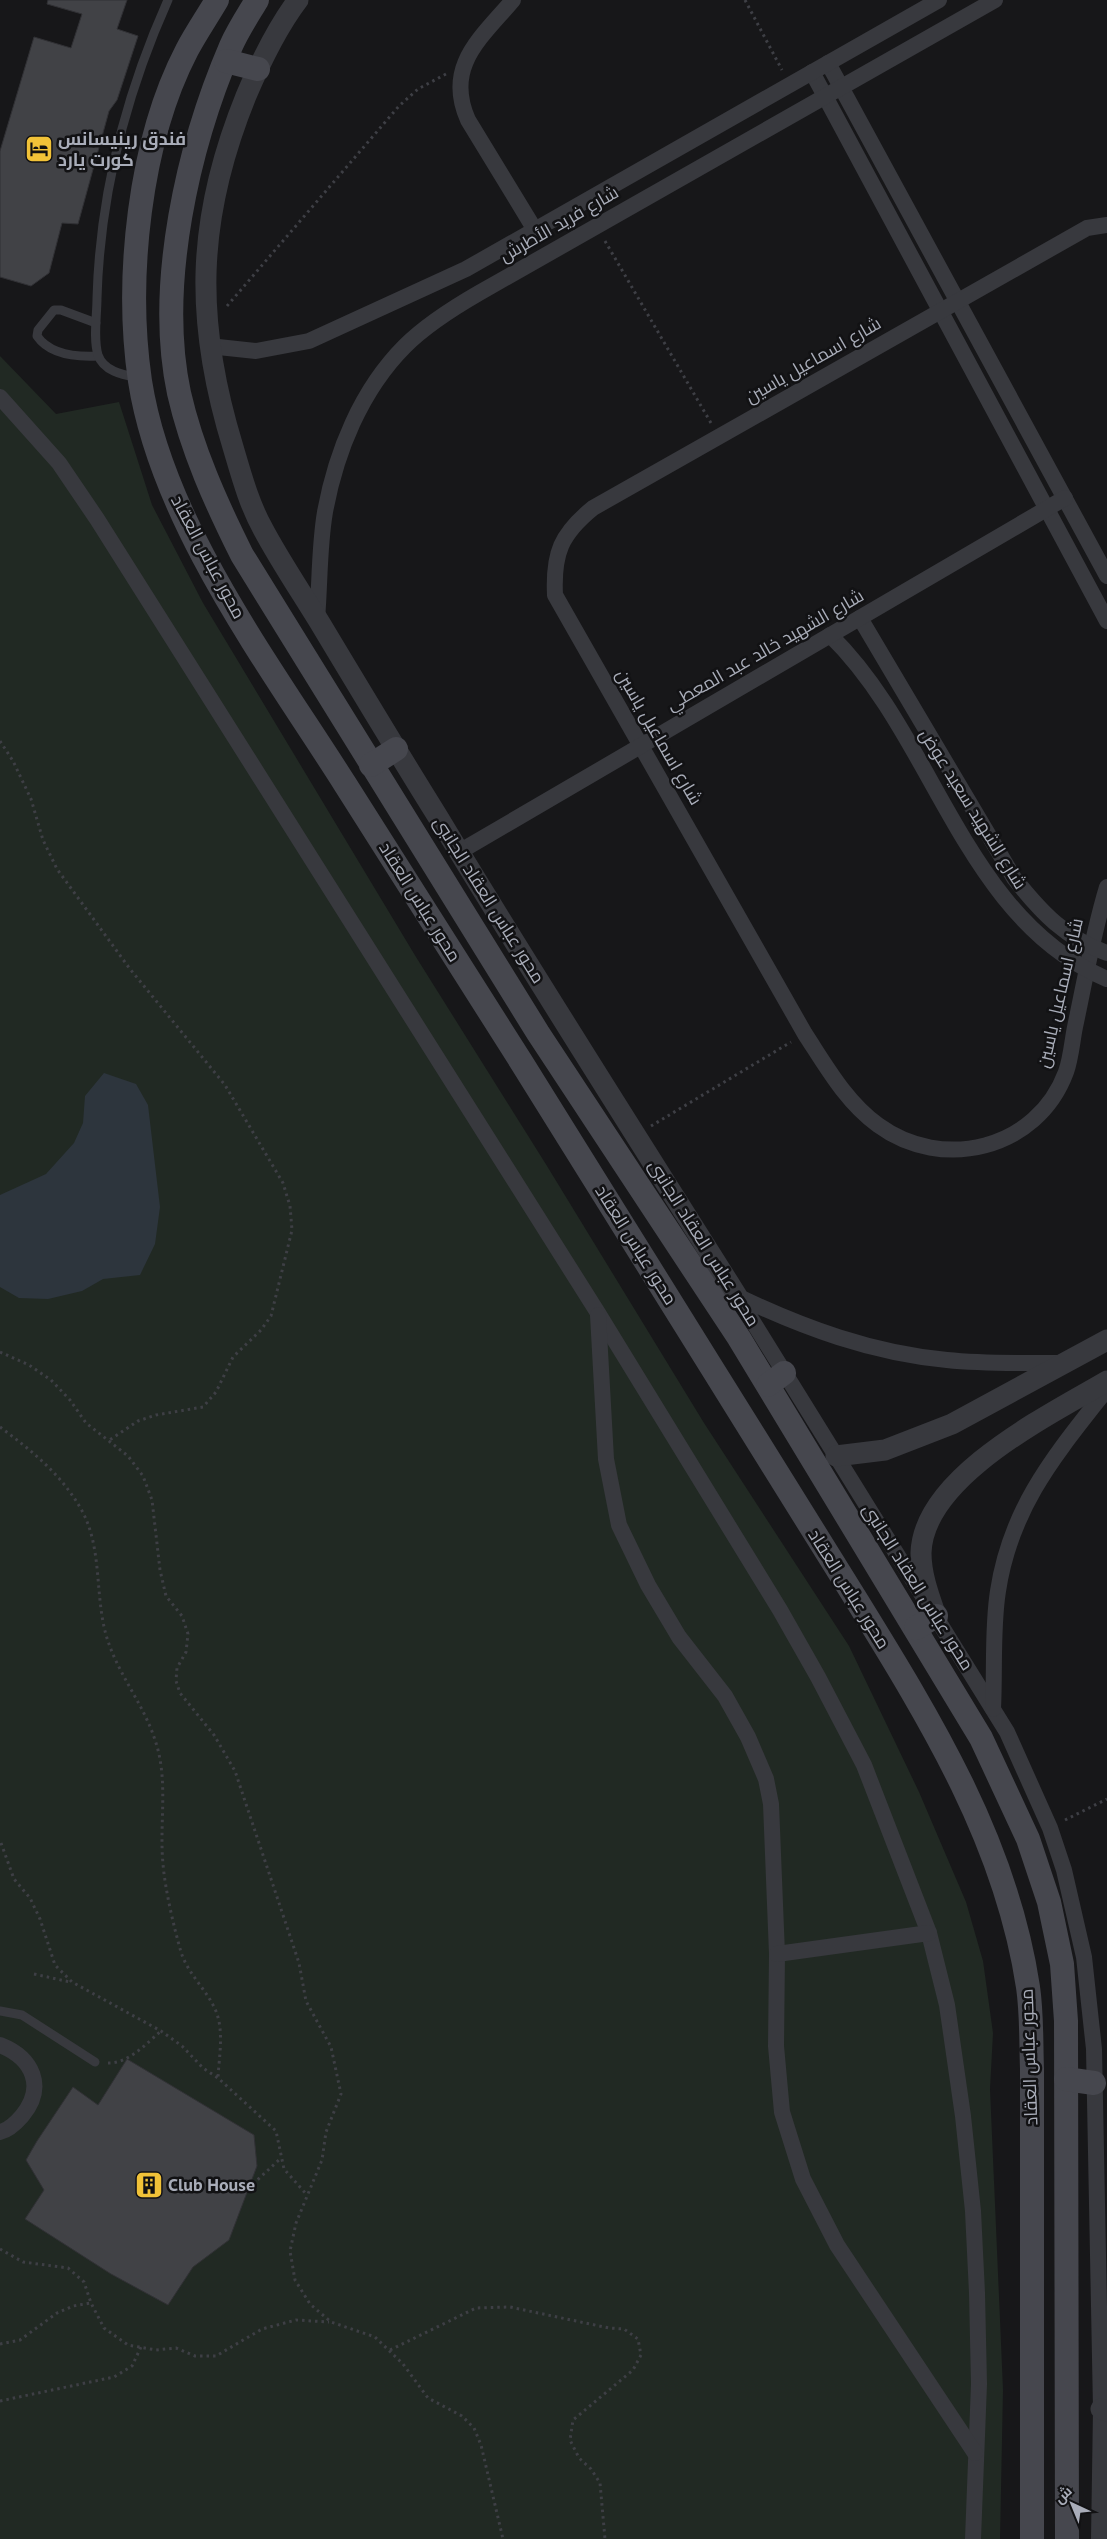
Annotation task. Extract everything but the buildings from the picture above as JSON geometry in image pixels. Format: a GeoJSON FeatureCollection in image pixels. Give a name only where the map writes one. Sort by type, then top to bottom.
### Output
{"type":"FeatureCollection","features":[{"type":"Feature","properties":{"kind":"main road","name":"محور عباس العقاد"},"geometry":{"type":"LineString","coordinates":[[217,0],[185,53],[165,104],[149,158],[134,269],[140,378],[164,469],[185,520],[201,551],[249,632],[530,1074],[902,1674],[962,1781],[989,1843],[1013,1917],[1029,1991],[1032,2069],[1032,2539]]}},
{"type":"Feature","properties":{"kind":"main road","name":"محور عباس العقاد"},"geometry":{"type":"LineString","coordinates":[[257,0],[232,45],[210,103],[193,159],[177,235],[172,293],[174,353],[179,392],[208,485],[242,555],[508,986],[558,1064],[776,1379],[916,1628],[981,1738],[1028,1838],[1049,1902],[1062,1964],[1066,2021],[1067,2539]]}},
{"type":"Feature","properties":{"kind":"main road"},"geometry":{"type":"LineString","coordinates":[[226,61],[258,69]]}},
{"type":"Feature","properties":{"kind":"main road"},"geometry":{"type":"LineString","coordinates":[[371,765],[396,749]]}},
{"type":"Feature","properties":{"kind":"main road"},"geometry":{"type":"LineString","coordinates":[[493,1016],[499,1016],[504,1012],[503,995],[508,986]]}},
{"type":"Feature","properties":{"kind":"main road"},"geometry":{"type":"LineString","coordinates":[[530,1074],[535,1063],[540,1060],[552,1060],[558,1064]]}},
{"type":"Feature","properties":{"kind":"main road"},"geometry":{"type":"LineString","coordinates":[[916,1628],[936,1616]]}},
{"type":"Feature","properties":{"kind":"main road"},"geometry":{"type":"LineString","coordinates":[[1066,2079],[1094,2083]]}},
{"type":"Feature","properties":{"kind":"street","name":"محور عباس العقاد الجانبى"},"geometry":{"type":"LineString","coordinates":[[298,0],[287,15],[258,69],[234,125],[214,195],[206,251],[205,283],[208,338],[228,430],[262,528],[459,852],[737,1296],[776,1379],[836,1456],[994,1708],[1007,1732],[1050,1828],[1066,1878],[1084,1957],[1094,2049],[1094,2083],[1102,2153],[1104,2410],[1099,2539]]}},
{"type":"Feature","properties":{"kind":"street"},"geometry":{"type":"LineString","coordinates":[[513,0],[475,45],[462,68],[461,103],[468,120],[535,230]]}},
{"type":"Feature","properties":{"kind":"street","name":"شارع فريد الأطرش"},"geometry":{"type":"LineString","coordinates":[[208,338],[256,351],[309,342],[466,270],[939,0]]}},
{"type":"Feature","properties":{"kind":"street","name":"شارع فريد الأطرش"},"geometry":{"type":"LineString","coordinates":[[317,619],[325,514],[335,470],[351,426],[372,387],[405,346],[448,311],[995,0]]}},
{"type":"Feature","properties":{"kind":"street"},"geometry":{"type":"LineString","coordinates":[[828,63],[1107,576]]}},
{"type":"Feature","properties":{"kind":"street"},"geometry":{"type":"LineString","coordinates":[[812,72],[1107,622]]}},
{"type":"Feature","properties":{"kind":"street","name":"شارع اسماعيل ياسين"},"geometry":{"type":"LineString","coordinates":[[1107,225],[1087,228],[593,508],[574,524],[560,545],[554,570],[555,595],[805,1034],[838,1084],[877,1125],[905,1141],[929,1148],[969,1150],[1000,1141],[1028,1124],[1050,1101],[1066,1072],[1088,971],[1091,947],[1107,887]]}},
{"type":"Feature","properties":{"kind":"street"},"geometry":{"type":"LineString","coordinates":[[466,270],[479,293]]}},
{"type":"Feature","properties":{"kind":"street"},"geometry":{"type":"LineString","coordinates":[[0,397],[58,463],[97,518],[598,1313],[818,1677],[864,1765],[929,1933],[948,2014],[964,2116],[973,2211],[978,2294],[979,2384],[973,2539]]}},
{"type":"Feature","properties":{"kind":"street","name":"شارع الشهيد خالد عبد المعطي"},"geometry":{"type":"LineString","coordinates":[[459,852],[1066,498]]}},
{"type":"Feature","properties":{"kind":"street","name":"شارع الشهيد سعيد عوض"},"geometry":{"type":"LineString","coordinates":[[860,618],[1014,878],[1040,911],[1091,947],[1107,953]]}},
{"type":"Feature","properties":{"kind":"street","name":"شارع الشهيد سعيد عوض"},"geometry":{"type":"LineString","coordinates":[[830,635],[879,695],[994,886],[1020,918],[1051,948],[1088,971],[1107,979]]}},
{"type":"Feature","properties":{"kind":"street"},"geometry":{"type":"LineString","coordinates":[[737,1296],[788,1320],[839,1338],[893,1352],[947,1360],[1061,1364]]}},
{"type":"Feature","properties":{"kind":"street"},"geometry":{"type":"LineString","coordinates":[[598,1313],[606,1459],[619,1525],[648,1585],[679,1637],[725,1696],[748,1737],[766,1778],[770,1804],[777,1954],[776,2046],[782,2112],[803,2179],[837,2245],[975,2453]]}},
{"type":"Feature","properties":{"kind":"street"},"geometry":{"type":"LineString","coordinates":[[836,1456],[885,1450],[952,1424],[1107,1340]]}},
{"type":"Feature","properties":{"kind":"street"},"geometry":{"type":"LineString","coordinates":[[936,1616],[925,1584],[921,1552],[931,1517],[952,1487],[979,1462],[1032,1425],[1107,1381]]}},
{"type":"Feature","properties":{"kind":"street"},"geometry":{"type":"LineString","coordinates":[[994,1708],[998,1592],[1014,1526],[1029,1494],[1107,1389]]}},
{"type":"Feature","properties":{"kind":"street"},"geometry":{"type":"LineString","coordinates":[[777,1954],[929,1933]]}},
{"type":"Feature","properties":{"kind":"street"},"geometry":{"type":"LineString","coordinates":[[0,2045],[13,2050],[26,2062],[32,2074],[34,2088],[31,2102],[23,2114],[14,2124],[0,2132]]}},
{"type":"Feature","properties":{"kind":"street"},"geometry":{"type":"LineString","coordinates":[[1094,2083],[1107,2102]]}},
{"type":"Feature","properties":{"kind":"lane"},"geometry":{"type":"LineString","coordinates":[[140,378],[119,373],[106,367],[98,356],[96,323],[104,218],[114,158],[130,99],[150,41],[168,0]]}},
{"type":"Feature","properties":{"kind":"lane"},"geometry":{"type":"LineString","coordinates":[[96,323],[61,310],[54,310],[37,333],[39,340],[69,355],[98,356]]}},
{"type":"Feature","properties":{"kind":"lane"},"geometry":{"type":"LineString","coordinates":[[0,2011],[22,2015],[95,2062]]}},
{"type":"Feature","properties":{"kind":"path"},"geometry":{"type":"LineString","coordinates":[[745,0],[790,85]]}},
{"type":"Feature","properties":{"kind":"path"},"geometry":{"type":"LineString","coordinates":[[208,338],[399,106],[418,89],[438,76],[462,68]]}},
{"type":"Feature","properties":{"kind":"path"},"geometry":{"type":"LineString","coordinates":[[596,226],[719,436]]}},
{"type":"Feature","properties":{"kind":"path"},"geometry":{"type":"LineString","coordinates":[[0,741],[13,762],[31,799],[43,840],[57,869],[130,969],[225,1085],[283,1183],[290,1206],[292,1230],[271,1316],[261,1330],[233,1357],[216,1392],[203,1407],[156,1415],[138,1421],[108,1440]]}},
{"type":"Feature","properties":{"kind":"path"},"geometry":{"type":"LineString","coordinates":[[635,1134],[805,1034]]}},
{"type":"Feature","properties":{"kind":"path"},"geometry":{"type":"LineString","coordinates":[[0,1352],[29,1365],[51,1380],[70,1400],[86,1423],[128,1456],[143,1476],[152,1500],[160,1570],[166,1596],[182,1616],[188,1634],[186,1652],[177,1668],[176,1681],[180,1693],[214,1735],[235,1771],[299,1963],[306,2001],[331,2047],[339,2077],[341,2094],[328,2127],[322,2160],[296,2223],[290,2251],[295,2280],[310,2304],[331,2322]]}},
{"type":"Feature","properties":{"kind":"path"},"geometry":{"type":"LineString","coordinates":[[0,1427],[32,1450],[61,1477],[82,1511],[93,1541],[105,1631],[119,1671],[155,1740],[163,1774],[163,1864],[182,1953],[191,1973],[215,2008],[220,2028],[218,2078]]}},
{"type":"Feature","properties":{"kind":"path"},"geometry":{"type":"LineString","coordinates":[[1050,1828],[1107,1799]]}},
{"type":"Feature","properties":{"kind":"path"},"geometry":{"type":"LineString","coordinates":[[1,1843],[14,1879],[30,1898],[40,1919],[55,1964],[72,1982]]}},
{"type":"Feature","properties":{"kind":"path"},"geometry":{"type":"LineString","coordinates":[[34,1974],[72,1982],[162,2031],[182,2046],[203,2068],[218,2078],[276,2131],[280,2158],[284,2170],[307,2195]]}},
{"type":"Feature","properties":{"kind":"path"},"geometry":{"type":"LineString","coordinates":[[95,2062],[115,2063],[134,2053],[162,2031]]}},
{"type":"Feature","properties":{"kind":"path"},"geometry":{"type":"LineString","coordinates":[[253,2184],[280,2158]]}},
{"type":"Feature","properties":{"kind":"path"},"geometry":{"type":"LineString","coordinates":[[0,2249],[23,2262],[68,2268],[84,2282],[91,2303],[104,2328],[128,2345],[156,2350],[176,2348],[195,2356],[216,2356],[262,2329],[296,2320],[331,2322],[375,2337],[403,2364],[428,2398],[462,2416],[474,2428],[482,2445],[503,2539]]}},
{"type":"Feature","properties":{"kind":"path"},"geometry":{"type":"LineString","coordinates":[[0,2344],[20,2340],[57,2313],[74,2306],[91,2303]]}},
{"type":"Feature","properties":{"kind":"path"},"geometry":{"type":"LineString","coordinates":[[390,2350],[476,2308],[510,2307],[609,2328],[624,2329],[638,2339],[641,2356],[633,2370],[573,2420],[570,2440],[579,2458],[592,2469],[600,2483],[605,2539]]}},
{"type":"Feature","properties":{"kind":"path"},"geometry":{"type":"LineString","coordinates":[[0,2401],[114,2378],[132,2366],[141,2347]]}},
{"type":"Feature","properties":{"kind":"shaded area"},"geometry":{"type":"Polygon","coordinates":[[[0,356],[56,414],[119,402],[152,505],[203,603],[416,957],[547,1166],[704,1423],[849,1646],[919,1792],[966,1902],[983,1961],[993,2033],[990,2089],[1003,2389],[1000,2539],[0,2539],[0,356]]]}},
{"type":"Feature","properties":{"kind":"shaded area"},"geometry":{"type":"Polygon","coordinates":[[[104,1073],[136,1084],[148,1105],[160,1207],[155,1244],[140,1275],[103,1279],[82,1291],[48,1299],[19,1298],[0,1287],[0,1195],[46,1174],[74,1143],[83,1123],[85,1096],[104,1073]]]}},
{"type":"Feature","properties":{"kind":"place","name":"فندق رينيسانس كورت يارد"},"geometry":{"type":"Point","coordinates":[39,149]}},
{"type":"Feature","properties":{"kind":"place","name":"Club House"},"geometry":{"type":"Point","coordinates":[149,2185]}}]}
